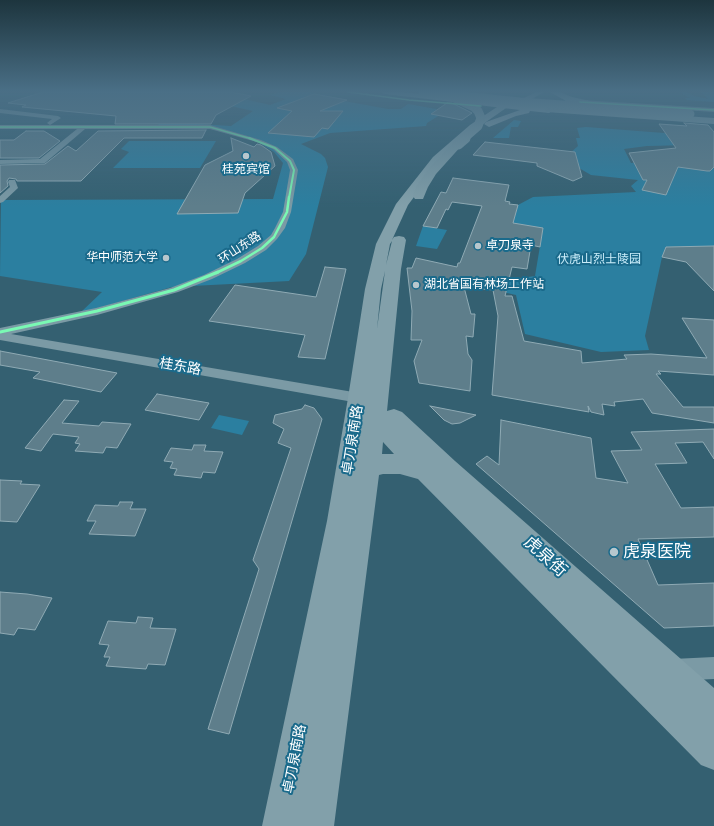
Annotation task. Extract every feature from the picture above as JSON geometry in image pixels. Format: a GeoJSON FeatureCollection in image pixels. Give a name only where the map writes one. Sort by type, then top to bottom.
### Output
{"type":"FeatureCollection","features":[{"type":"Feature","properties":{"kind":"highway"},"geometry":{"type":"LineString","coordinates":[[419,196],[422,187],[432,172],[473,131]]}},
{"type":"Feature","properties":{"kind":"main road","name":"卓刀泉南路"},"geometry":{"type":"LineString","coordinates":[[314,826],[368,466],[376,269],[390,227],[405,200],[437,159],[456,141],[472,131]]}},
{"type":"Feature","properties":{"kind":"main road","name":"卓刀泉南路"},"geometry":{"type":"LineString","coordinates":[[282,826],[340,521],[371,406],[395,256],[406,222],[419,196],[457,155],[483,131]]}},
{"type":"Feature","properties":{"kind":"main road","name":"虎泉街"},"geometry":{"type":"LineString","coordinates":[[371,406],[426,471],[714,752]]}},
{"type":"Feature","properties":{"kind":"main road","name":"虎泉街"},"geometry":{"type":"LineString","coordinates":[[371,406],[436,458],[714,711]]}},
{"type":"Feature","properties":{"kind":"main road"},"geometry":{"type":"LineString","coordinates":[[368,466],[400,464],[426,471]]}},
{"type":"Feature","properties":{"kind":"street"},"geometry":{"type":"LineString","coordinates":[[0,162],[42,162],[82,131]]}},
{"type":"Feature","properties":{"kind":"street","name":"环山东路"},"geometry":{"type":"LineString","coordinates":[[0,332],[97,311],[193,283],[222,272],[262,248],[274,237],[287,212],[294,170],[290,161],[275,148],[259,141],[222,131]]}},
{"type":"Feature","properties":{"kind":"street"},"geometry":{"type":"LineString","coordinates":[[0,200],[14,188],[12,182]]}},
{"type":"Feature","properties":{"kind":"street","name":"桂东路"},"geometry":{"type":"LineString","coordinates":[[0,336],[371,406]]}},
{"type":"Feature","properties":{"kind":"street"},"geometry":{"type":"LineString","coordinates":[[669,670],[714,668]]}},
{"type":"Feature","properties":{"kind":"green space"},"geometry":{"type":"Polygon","coordinates":[[[220,131],[364,131],[330,133],[301,144],[321,154],[325,158],[328,167],[306,254],[289,281],[172,287],[80,313],[102,292],[0,276],[1,200],[273,199],[283,163],[274,152],[253,139],[239,134],[220,131]]]}},
{"type":"Feature","properties":{"kind":"green space"},"geometry":{"type":"Polygon","coordinates":[[[502,131],[510,131],[509,138],[493,138],[502,131]]]}},
{"type":"Feature","properties":{"kind":"green space","name":"伏虎山烈士陵园"},"geometry":{"type":"Polygon","coordinates":[[[578,131],[632,131],[677,134],[690,145],[647,146],[624,149],[631,163],[645,162],[707,171],[714,168],[714,246],[666,247],[662,257],[645,336],[649,350],[601,352],[525,334],[516,295],[494,290],[493,282],[535,276],[543,228],[513,223],[518,205],[533,197],[636,192],[631,186],[638,180],[591,175],[579,168],[569,154],[578,146],[576,138],[580,138],[578,131]]]}},
{"type":"Feature","properties":{"kind":"green space"},"geometry":{"type":"Polygon","coordinates":[[[129,141],[216,141],[200,168],[113,168],[129,152],[121,149],[129,141]]]}},
{"type":"Feature","properties":{"kind":"green space"},"geometry":{"type":"Polygon","coordinates":[[[423,226],[447,230],[437,249],[416,246],[423,226]]]}},
{"type":"Feature","properties":{"kind":"green space"},"geometry":{"type":"Polygon","coordinates":[[[219,415],[249,421],[242,435],[211,428],[219,415]]]}},
{"type":"Feature","properties":{"kind":"building"},"geometry":{"type":"Polygon","coordinates":[[[26,131],[44,131],[60,141],[39,158],[0,158],[0,140],[14,140],[26,131]]]}},
{"type":"Feature","properties":{"kind":"building"},"geometry":{"type":"Polygon","coordinates":[[[98,131],[206,131],[202,138],[124,138],[81,181],[17,181],[16,179],[9,178],[7,181],[8,186],[0,193],[0,165],[45,164],[68,146],[76,151],[98,131]]]}},
{"type":"Feature","properties":{"kind":"building"},"geometry":{"type":"Polygon","coordinates":[[[271,131],[320,131],[314,137],[268,133],[271,131]]]}},
{"type":"Feature","properties":{"kind":"building"},"geometry":{"type":"Polygon","coordinates":[[[664,131],[713,131],[714,167],[710,171],[707,171],[678,167],[666,195],[642,190],[647,180],[643,180],[629,153],[676,148],[664,131]]]}},
{"type":"Feature","properties":{"kind":"building"},"geometry":{"type":"Polygon","coordinates":[[[231,138],[254,147],[257,144],[261,145],[271,152],[275,166],[245,193],[238,213],[177,214],[205,165],[233,151],[231,138]]]}},
{"type":"Feature","properties":{"kind":"building"},"geometry":{"type":"Polygon","coordinates":[[[485,142],[575,152],[582,177],[573,181],[537,166],[537,163],[473,155],[485,142]]]}},
{"type":"Feature","properties":{"kind":"building"},"geometry":{"type":"Polygon","coordinates":[[[453,178],[509,185],[505,201],[510,202],[509,204],[518,205],[513,223],[543,228],[540,247],[531,245],[527,269],[512,267],[505,296],[512,296],[524,341],[581,351],[582,363],[627,359],[624,355],[651,354],[707,358],[682,318],[714,320],[714,375],[658,371],[661,374],[656,374],[683,407],[714,407],[714,423],[652,413],[643,399],[614,402],[615,406],[602,404],[604,415],[591,412],[588,406],[589,412],[492,395],[498,316],[493,290],[464,287],[471,314],[475,314],[473,337],[466,336],[468,354],[472,360],[470,391],[419,383],[414,361],[422,340],[411,340],[412,311],[407,268],[412,268],[416,258],[457,267],[458,263],[460,263],[482,206],[452,202],[448,210],[446,209],[437,228],[423,226],[441,192],[446,193],[453,178]]]}},
{"type":"Feature","properties":{"kind":"building"},"geometry":{"type":"Polygon","coordinates":[[[714,246],[714,291],[686,262],[662,257],[666,247],[714,246]]]}},
{"type":"Feature","properties":{"kind":"building"},"geometry":{"type":"Polygon","coordinates":[[[325,267],[346,269],[325,359],[298,357],[305,335],[209,321],[235,285],[316,297],[325,267]]]}},
{"type":"Feature","properties":{"kind":"building"},"geometry":{"type":"Polygon","coordinates":[[[0,351],[117,373],[101,392],[33,378],[40,372],[0,365],[0,351]]]}},
{"type":"Feature","properties":{"kind":"building"},"geometry":{"type":"Polygon","coordinates":[[[157,394],[209,403],[199,420],[145,410],[157,394]]]}},
{"type":"Feature","properties":{"kind":"building"},"geometry":{"type":"Polygon","coordinates":[[[64,400],[79,401],[62,423],[99,426],[102,422],[131,424],[117,448],[106,447],[103,453],[75,451],[80,444],[75,443],[79,437],[53,434],[41,451],[25,448],[64,400]]]}},
{"type":"Feature","properties":{"kind":"building"},"geometry":{"type":"Polygon","coordinates":[[[305,405],[314,408],[322,419],[229,734],[208,729],[259,569],[253,560],[291,448],[278,443],[284,429],[273,423],[275,415],[302,409],[305,405]]]}},
{"type":"Feature","properties":{"kind":"building"},"geometry":{"type":"Polygon","coordinates":[[[430,406],[476,415],[460,423],[452,424],[444,420],[430,406]]]}},
{"type":"Feature","properties":{"kind":"building"},"geometry":{"type":"Polygon","coordinates":[[[501,420],[591,438],[596,478],[628,483],[611,451],[642,450],[631,432],[714,429],[714,459],[703,442],[675,443],[687,463],[655,464],[681,508],[714,507],[714,537],[638,539],[658,585],[714,583],[714,626],[664,628],[476,464],[487,456],[499,465],[501,420]]]}},
{"type":"Feature","properties":{"kind":"building"},"geometry":{"type":"Polygon","coordinates":[[[194,445],[206,445],[204,451],[223,452],[215,473],[203,472],[201,478],[174,475],[177,469],[170,468],[173,462],[164,461],[171,448],[192,450],[194,445]]]}},
{"type":"Feature","properties":{"kind":"building"},"geometry":{"type":"Polygon","coordinates":[[[0,480],[22,481],[20,484],[40,485],[17,522],[0,521],[0,480]]]}},
{"type":"Feature","properties":{"kind":"building"},"geometry":{"type":"Polygon","coordinates":[[[120,502],[133,502],[130,509],[146,509],[135,536],[89,534],[96,521],[87,521],[95,505],[118,506],[120,502]]]}},
{"type":"Feature","properties":{"kind":"building"},"geometry":{"type":"Polygon","coordinates":[[[0,592],[52,598],[35,630],[18,628],[14,635],[0,633],[0,592]]]}},
{"type":"Feature","properties":{"kind":"building"},"geometry":{"type":"Polygon","coordinates":[[[138,617],[153,618],[150,628],[176,629],[165,665],[148,664],[146,669],[106,666],[110,657],[104,657],[109,645],[99,644],[108,621],[136,623],[138,617]]]}},
{"type":"Feature","properties":{"kind":"cycle path"},"geometry":{"type":"LineString","coordinates":[[0,332],[97,311],[174,290],[208,277],[241,261],[262,248],[274,237],[287,212],[294,170],[290,161],[275,148],[259,141],[222,131]]}},
{"type":"Feature","properties":{"kind":"place","name":"桂苑宾馆"},"geometry":{"type":"Point","coordinates":[246,156]}},
{"type":"Feature","properties":{"kind":"place","name":"卓刀泉寺"},"geometry":{"type":"Point","coordinates":[478,246]}},
{"type":"Feature","properties":{"kind":"place","name":"华中师范大学"},"geometry":{"type":"Point","coordinates":[166,258]}},
{"type":"Feature","properties":{"kind":"place","name":"湖北省国有林场工作站"},"geometry":{"type":"Point","coordinates":[416,285]}},
{"type":"Feature","properties":{"kind":"place","name":"虎泉医院"},"geometry":{"type":"Point","coordinates":[614,552]}}]}
